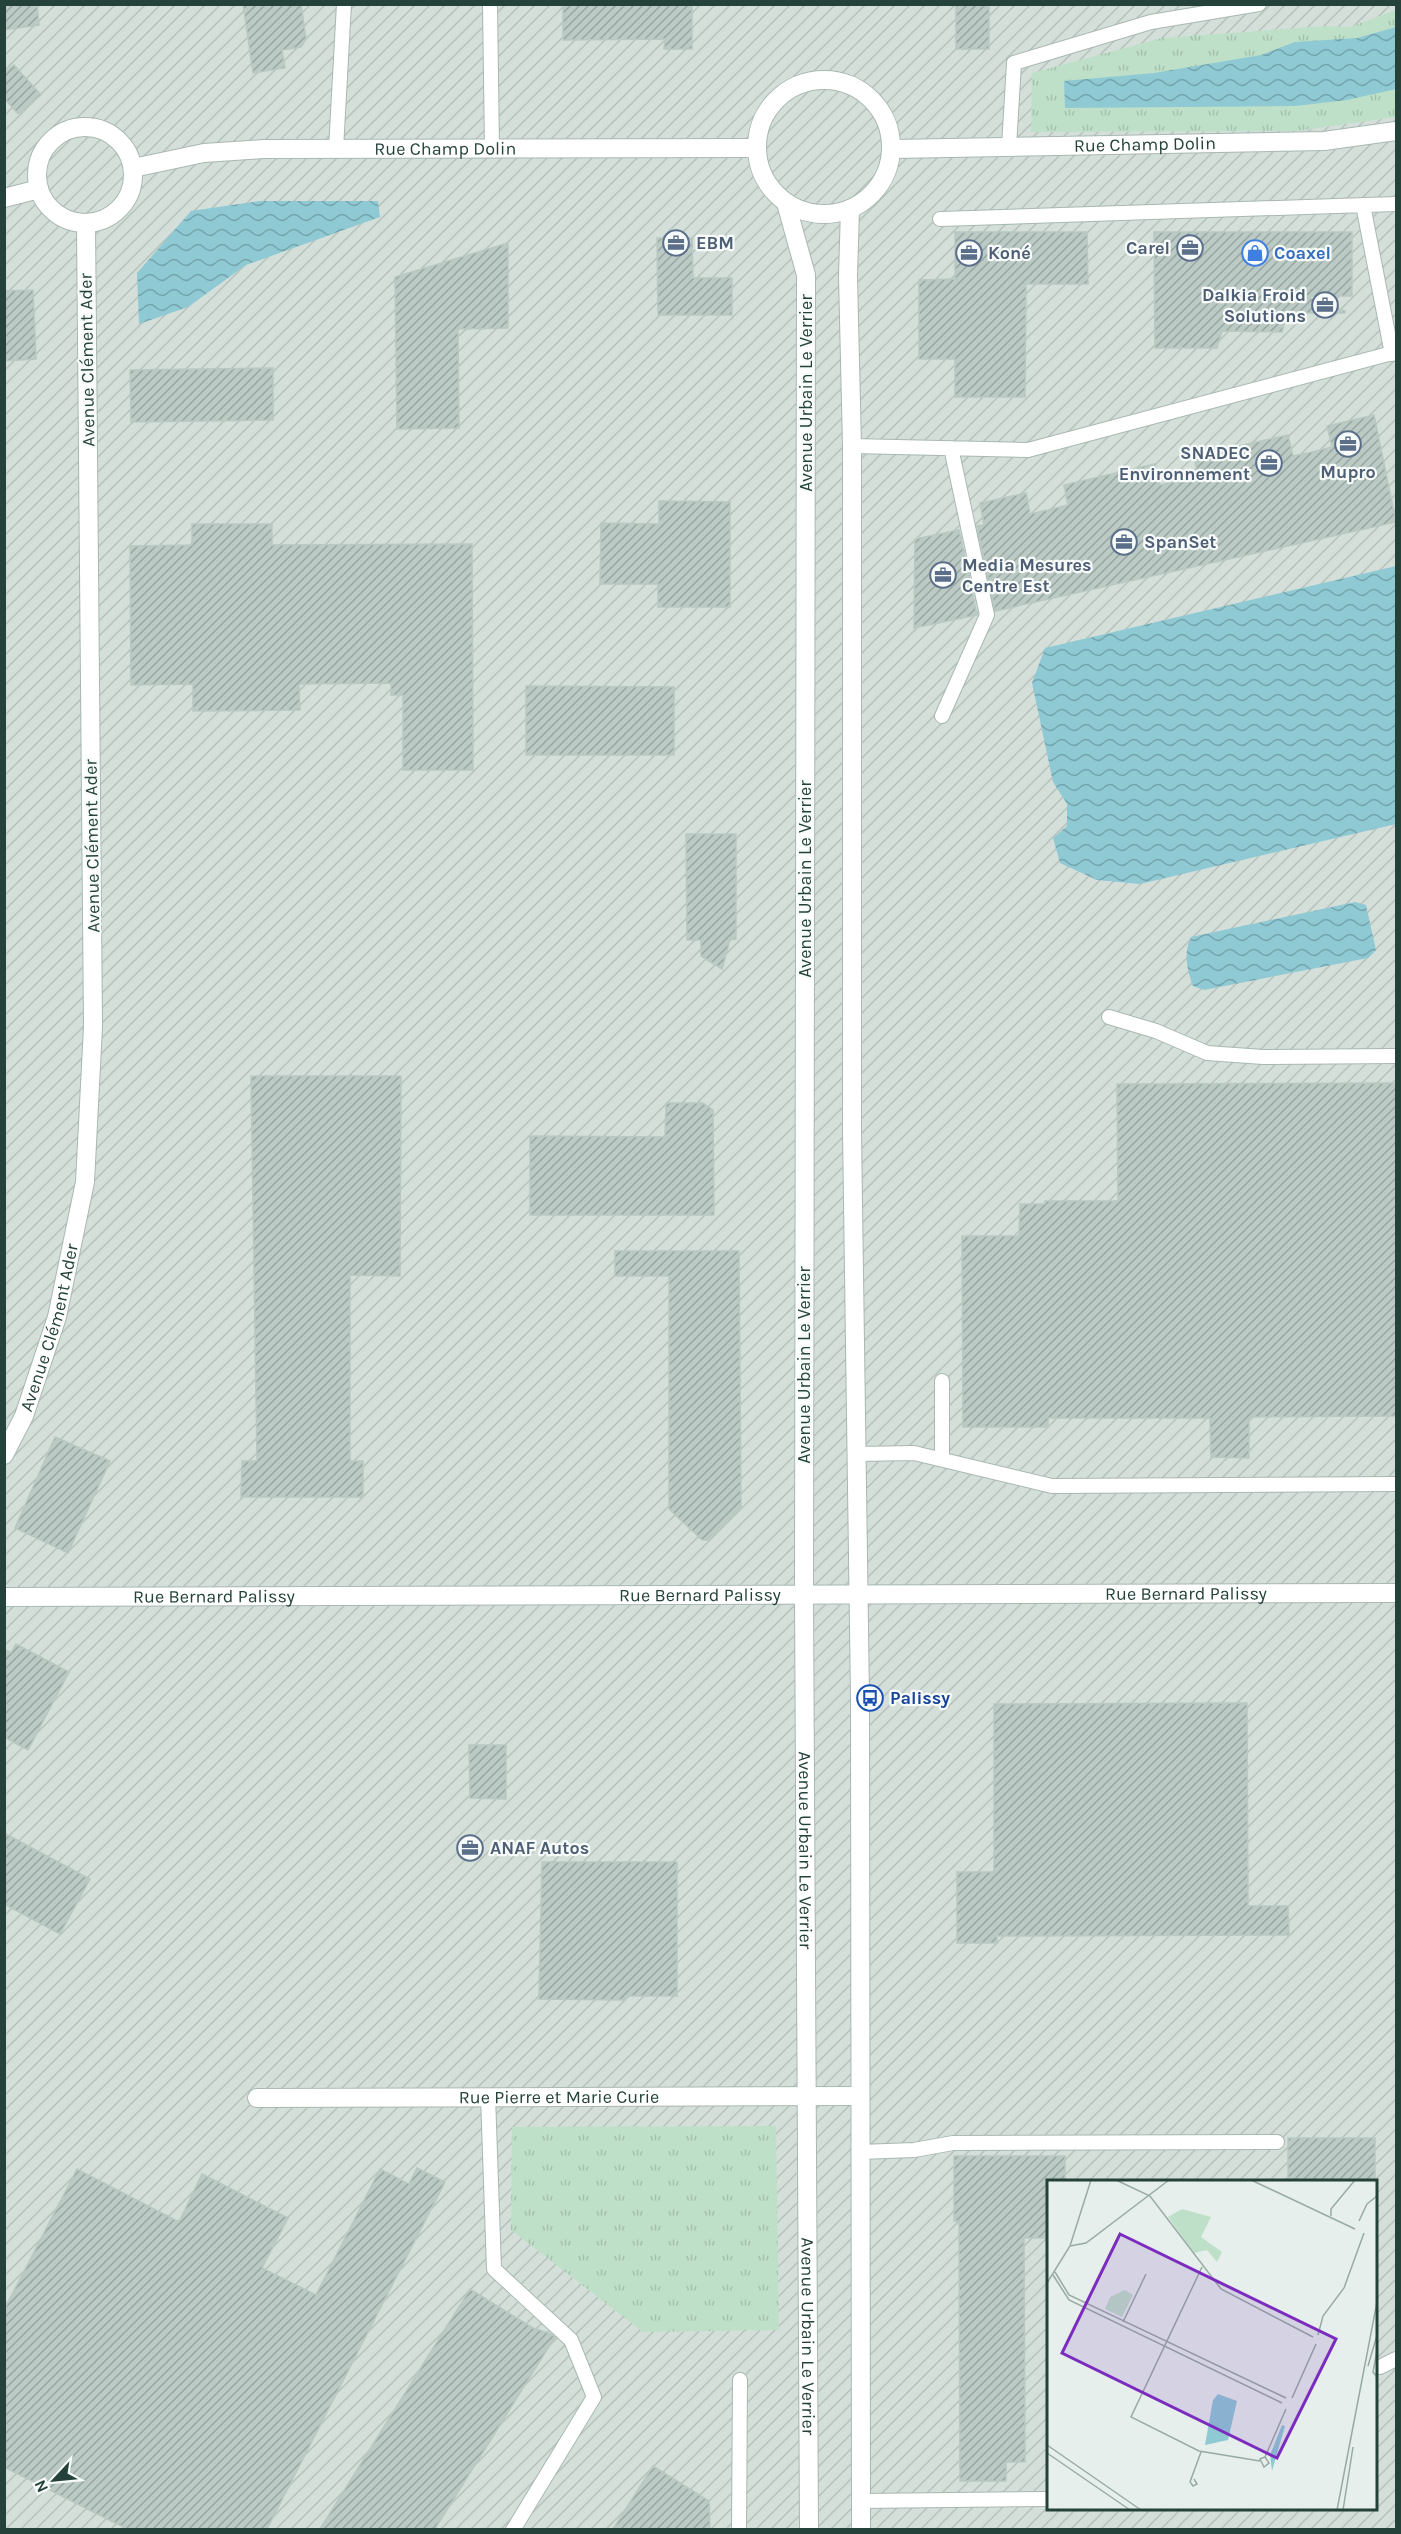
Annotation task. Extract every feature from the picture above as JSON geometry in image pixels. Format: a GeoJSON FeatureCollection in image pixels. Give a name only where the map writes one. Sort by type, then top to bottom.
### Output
{"type":"FeatureCollection","features":[{"type":"Feature","properties":{"kind":"street"},"geometry":{"type":"LineString","coordinates":[[827,79],[848,84],[867,95],[881,111],[890,131],[893,149],[888,170],[880,185],[869,198],[850,209],[828,214],[807,212],[786,203],[771,188],[761,169],[757,148],[760,126],[770,107],[785,91],[805,82],[827,79]]}},
{"type":"Feature","properties":{"kind":"street"},"geometry":{"type":"LineString","coordinates":[[75,128],[91,128],[112,136],[128,153],[133,168],[132,189],[122,207],[106,219],[86,224],[70,221],[57,214],[46,203],[39,189],[38,173],[41,158],[49,144],[61,134],[75,128]]}},
{"type":"Feature","properties":{"kind":"street","name":"Rue Champ Dolin"},"geometry":{"type":"LineString","coordinates":[[893,149],[1324,141],[1396,131]]}},
{"type":"Feature","properties":{"kind":"street","name":"Rue Champ Dolin"},"geometry":{"type":"LineString","coordinates":[[133,168],[204,153],[264,149],[757,148]]}},
{"type":"Feature","properties":{"kind":"street"},"geometry":{"type":"LineString","coordinates":[[4,198],[39,189]]}},
{"type":"Feature","properties":{"kind":"street","name":"Avenue Urbain Le Verrier"},"geometry":{"type":"LineString","coordinates":[[786,203],[806,275],[804,1595],[809,2529]]}},
{"type":"Feature","properties":{"kind":"street"},"geometry":{"type":"LineString","coordinates":[[850,209],[848,276],[852,446],[852,1131],[859,1595],[861,2529]]}},
{"type":"Feature","properties":{"kind":"street","name":"Avenue Clément Ader"},"geometry":{"type":"LineString","coordinates":[[4,1455],[24,1416],[57,1317],[85,1182],[93,1027],[86,224]]}},
{"type":"Feature","properties":{"kind":"street","name":"Rue Bernard Palissy"},"geometry":{"type":"LineString","coordinates":[[4,1597],[1396,1593]]}},
{"type":"Feature","properties":{"kind":"street","name":"Rue Pierre et Marie Curie"},"geometry":{"type":"LineString","coordinates":[[257,2098],[860,2096]]}},
{"type":"Feature","properties":{"kind":"lane"},"geometry":{"type":"LineString","coordinates":[[336,149],[344,4]]}},
{"type":"Feature","properties":{"kind":"lane"},"geometry":{"type":"LineString","coordinates":[[490,4],[492,148]]}},
{"type":"Feature","properties":{"kind":"lane"},"geometry":{"type":"LineString","coordinates":[[1009,147],[1014,63],[1151,22],[1259,4]]}},
{"type":"Feature","properties":{"kind":"lane"},"geometry":{"type":"LineString","coordinates":[[940,219],[1396,204]]}},
{"type":"Feature","properties":{"kind":"lane"},"geometry":{"type":"LineString","coordinates":[[852,446],[1028,450],[1394,353],[1363,205]]}},
{"type":"Feature","properties":{"kind":"lane"},"geometry":{"type":"LineString","coordinates":[[942,716],[987,615],[951,448]]}},
{"type":"Feature","properties":{"kind":"lane"},"geometry":{"type":"LineString","coordinates":[[1109,1017],[1156,1031],[1207,1053],[1263,1057],[1396,1056]]}},
{"type":"Feature","properties":{"kind":"lane"},"geometry":{"type":"LineString","coordinates":[[942,1381],[942,1459]]}},
{"type":"Feature","properties":{"kind":"lane"},"geometry":{"type":"LineString","coordinates":[[858,1454],[914,1453],[1052,1486],[1396,1484]]}},
{"type":"Feature","properties":{"kind":"lane"},"geometry":{"type":"LineString","coordinates":[[488,2096],[494,2269],[571,2340],[594,2397],[513,2529]]}},
{"type":"Feature","properties":{"kind":"lane"},"geometry":{"type":"LineString","coordinates":[[860,2152],[914,2150],[953,2143],[1277,2142]]}},
{"type":"Feature","properties":{"kind":"lane"},"geometry":{"type":"LineString","coordinates":[[1380,2367],[1396,2359]]}},
{"type":"Feature","properties":{"kind":"lane"},"geometry":{"type":"LineString","coordinates":[[739,2529],[740,2380]]}},
{"type":"Feature","properties":{"kind":"lane"},"geometry":{"type":"LineString","coordinates":[[861,2501],[1047,2499]]}},
{"type":"Feature","properties":{"kind":"shaded area"},"geometry":{"type":"Polygon","coordinates":[[[5,5],[1396,5],[1396,2529],[5,2530],[5,5]]]}},
{"type":"Feature","properties":{"kind":"green space"},"geometry":{"type":"Polygon","coordinates":[[[1396,10],[1396,117],[1296,131],[1031,132],[1032,73],[1162,38],[1325,26],[1350,27],[1396,10]]]}},
{"type":"Feature","properties":{"kind":"green space"},"geometry":{"type":"Polygon","coordinates":[[[776,2126],[779,2330],[643,2332],[511,2230],[512,2127],[776,2126]]]}},
{"type":"Feature","properties":{"kind":"water"},"geometry":{"type":"Polygon","coordinates":[[[1396,27],[1396,89],[1347,100],[1295,106],[1065,108],[1064,81],[1154,73],[1261,55],[1295,42],[1357,38],[1396,27]]]}},
{"type":"Feature","properties":{"kind":"water"},"geometry":{"type":"Polygon","coordinates":[[[260,201],[378,201],[380,217],[246,265],[188,307],[139,324],[137,273],[191,211],[260,201]]]}},
{"type":"Feature","properties":{"kind":"water"},"geometry":{"type":"Polygon","coordinates":[[[1396,566],[1396,824],[1140,884],[1097,880],[1060,863],[1053,838],[1067,826],[1067,804],[1053,782],[1032,683],[1045,648],[1396,566]]]}},
{"type":"Feature","properties":{"kind":"water"},"geometry":{"type":"Polygon","coordinates":[[[1355,902],[1366,905],[1376,950],[1368,958],[1204,990],[1193,986],[1187,962],[1187,949],[1191,937],[1355,902]]]}},
{"type":"Feature","properties":{"kind":"building"},"geometry":{"type":"Polygon","coordinates":[[[4,4],[37,4],[39,25],[4,30],[4,4]]]}},
{"type":"Feature","properties":{"kind":"building"},"geometry":{"type":"Polygon","coordinates":[[[243,4],[301,4],[306,39],[301,47],[282,50],[285,68],[253,73],[243,4]]]}},
{"type":"Feature","properties":{"kind":"building"},"geometry":{"type":"Polygon","coordinates":[[[563,4],[692,4],[692,49],[664,49],[665,39],[563,40],[563,4]]]}},
{"type":"Feature","properties":{"kind":"building"},"geometry":{"type":"Polygon","coordinates":[[[956,4],[989,4],[989,49],[956,49],[956,4]]]}},
{"type":"Feature","properties":{"kind":"building"},"geometry":{"type":"Polygon","coordinates":[[[14,65],[41,95],[18,114],[4,98],[4,73],[14,65]]]}},
{"type":"Feature","properties":{"kind":"building"},"geometry":{"type":"Polygon","coordinates":[[[955,232],[1087,232],[1088,284],[1026,284],[1025,397],[955,397],[955,359],[919,359],[919,280],[955,279],[955,232]]]}},
{"type":"Feature","properties":{"kind":"building"},"geometry":{"type":"Polygon","coordinates":[[[1154,232],[1352,232],[1352,296],[1305,296],[1345,311],[1345,313],[1287,313],[1282,332],[1222,331],[1217,348],[1155,348],[1154,232]]]}},
{"type":"Feature","properties":{"kind":"building"},"geometry":{"type":"Polygon","coordinates":[[[657,238],[692,238],[693,278],[732,278],[732,315],[658,315],[657,238]]]}},
{"type":"Feature","properties":{"kind":"building"},"geometry":{"type":"Polygon","coordinates":[[[508,243],[508,328],[458,329],[459,428],[397,429],[395,277],[508,243]]]}},
{"type":"Feature","properties":{"kind":"building"},"geometry":{"type":"Polygon","coordinates":[[[33,290],[36,359],[4,361],[4,291],[33,290]]]}},
{"type":"Feature","properties":{"kind":"building"},"geometry":{"type":"Polygon","coordinates":[[[273,368],[273,420],[131,422],[130,370],[273,368]]]}},
{"type":"Feature","properties":{"kind":"building"},"geometry":{"type":"Polygon","coordinates":[[[1374,415],[1396,522],[995,611],[977,526],[984,525],[980,503],[1026,493],[1030,514],[1068,505],[1064,485],[1155,464],[1160,485],[1179,481],[1198,476],[1194,456],[1288,435],[1293,456],[1312,452],[1332,447],[1327,426],[1374,415]]]}},
{"type":"Feature","properties":{"kind":"building"},"geometry":{"type":"Polygon","coordinates":[[[659,501],[730,502],[730,607],[658,607],[658,584],[600,584],[601,523],[659,524],[659,501]]]}},
{"type":"Feature","properties":{"kind":"building"},"geometry":{"type":"Polygon","coordinates":[[[192,524],[272,524],[272,545],[472,544],[473,770],[403,770],[403,695],[391,695],[391,683],[299,684],[300,710],[193,711],[193,684],[131,685],[130,546],[192,545],[192,524]]]}},
{"type":"Feature","properties":{"kind":"building"},"geometry":{"type":"Polygon","coordinates":[[[959,530],[977,615],[914,628],[915,539],[959,530]]]}},
{"type":"Feature","properties":{"kind":"building"},"geometry":{"type":"Polygon","coordinates":[[[526,686],[674,687],[674,755],[526,755],[526,686]]]}},
{"type":"Feature","properties":{"kind":"building"},"geometry":{"type":"Polygon","coordinates":[[[686,834],[736,834],[736,939],[730,940],[722,969],[701,956],[701,940],[687,940],[686,834]]]}},
{"type":"Feature","properties":{"kind":"building"},"geometry":{"type":"Polygon","coordinates":[[[251,1076],[401,1076],[400,1276],[350,1275],[350,1461],[363,1461],[363,1497],[241,1497],[242,1461],[257,1461],[251,1076]]]}},
{"type":"Feature","properties":{"kind":"building"},"geometry":{"type":"Polygon","coordinates":[[[1396,1083],[1396,1416],[1249,1417],[1249,1458],[1211,1457],[1210,1418],[1048,1418],[1048,1427],[963,1427],[962,1236],[1019,1236],[1020,1204],[1045,1204],[1045,1201],[1118,1201],[1117,1084],[1396,1083]]]}},
{"type":"Feature","properties":{"kind":"building"},"geometry":{"type":"Polygon","coordinates":[[[666,1103],[703,1103],[713,1110],[714,1215],[530,1215],[530,1136],[665,1137],[666,1103]]]}},
{"type":"Feature","properties":{"kind":"building"},"geometry":{"type":"Polygon","coordinates":[[[615,1251],[739,1251],[741,1507],[709,1540],[702,1540],[669,1509],[669,1276],[615,1276],[615,1251]]]}},
{"type":"Feature","properties":{"kind":"building"},"geometry":{"type":"Polygon","coordinates":[[[55,1437],[110,1461],[68,1553],[15,1528],[55,1437]]]}},
{"type":"Feature","properties":{"kind":"building"},"geometry":{"type":"Polygon","coordinates":[[[16,1644],[69,1672],[28,1750],[4,1737],[4,1649],[11,1653],[16,1644]]]}},
{"type":"Feature","properties":{"kind":"building"},"geometry":{"type":"Polygon","coordinates":[[[1247,1703],[1248,1906],[1288,1906],[1289,1935],[997,1936],[997,1943],[957,1943],[957,1872],[994,1872],[994,1704],[1247,1703]]]}},
{"type":"Feature","properties":{"kind":"building"},"geometry":{"type":"Polygon","coordinates":[[[469,1745],[506,1745],[506,1799],[470,1798],[469,1745]]]}},
{"type":"Feature","properties":{"kind":"building"},"geometry":{"type":"Polygon","coordinates":[[[4,1833],[90,1879],[60,1934],[4,1904],[4,1833]]]}},
{"type":"Feature","properties":{"kind":"building"},"geometry":{"type":"Polygon","coordinates":[[[542,1862],[677,1862],[677,1996],[625,1996],[625,2000],[539,1999],[542,1862]]]}},
{"type":"Feature","properties":{"kind":"building"},"geometry":{"type":"Polygon","coordinates":[[[1288,2138],[1375,2138],[1375,2180],[1288,2180],[1288,2138]]]}},
{"type":"Feature","properties":{"kind":"building"},"geometry":{"type":"Polygon","coordinates":[[[954,2156],[1065,2156],[1065,2180],[1047,2180],[1047,2238],[1024,2238],[1025,2462],[1006,2462],[1006,2481],[960,2481],[959,2221],[954,2221],[954,2156]]]}},
{"type":"Feature","properties":{"kind":"building"},"geometry":{"type":"Polygon","coordinates":[[[417,2168],[445,2182],[267,2529],[127,2529],[4,2467],[4,2310],[77,2169],[179,2222],[202,2174],[288,2218],[262,2268],[316,2295],[380,2169],[409,2184],[417,2168]]]}},
{"type":"Feature","properties":{"kind":"building"},"geometry":{"type":"Polygon","coordinates":[[[470,2289],[533,2328],[555,2337],[435,2529],[320,2529],[470,2289]]]}},
{"type":"Feature","properties":{"kind":"building"},"geometry":{"type":"Polygon","coordinates":[[[653,2466],[709,2501],[710,2529],[613,2529],[653,2466]]]}},
{"type":"Feature","properties":{"kind":"place","name":"EBM"},"geometry":{"type":"Point","coordinates":[676,243]}},
{"type":"Feature","properties":{"kind":"place","name":"Carel"},"geometry":{"type":"Point","coordinates":[1190,248]}},
{"type":"Feature","properties":{"kind":"place","name":"Koné"},"geometry":{"type":"Point","coordinates":[969,253]}},
{"type":"Feature","properties":{"kind":"place","name":"Coaxel"},"geometry":{"type":"Point","coordinates":[1255,253]}},
{"type":"Feature","properties":{"kind":"place","name":"Dalkia Froid Solutions"},"geometry":{"type":"Point","coordinates":[1325,305]}},
{"type":"Feature","properties":{"kind":"place","name":"Mupro"},"geometry":{"type":"Point","coordinates":[1348,444]}},
{"type":"Feature","properties":{"kind":"place","name":"SNADEC Environnement"},"geometry":{"type":"Point","coordinates":[1269,463]}},
{"type":"Feature","properties":{"kind":"place","name":"SpanSet"},"geometry":{"type":"Point","coordinates":[1124,542]}},
{"type":"Feature","properties":{"kind":"place","name":"Media Mesures Centre Est"},"geometry":{"type":"Point","coordinates":[943,575]}},
{"type":"Feature","properties":{"kind":"place","name":"Palissy"},"geometry":{"type":"Point","coordinates":[870,1698]}},
{"type":"Feature","properties":{"kind":"place","name":"ANAF Autos"},"geometry":{"type":"Point","coordinates":[470,1848]}}]}
